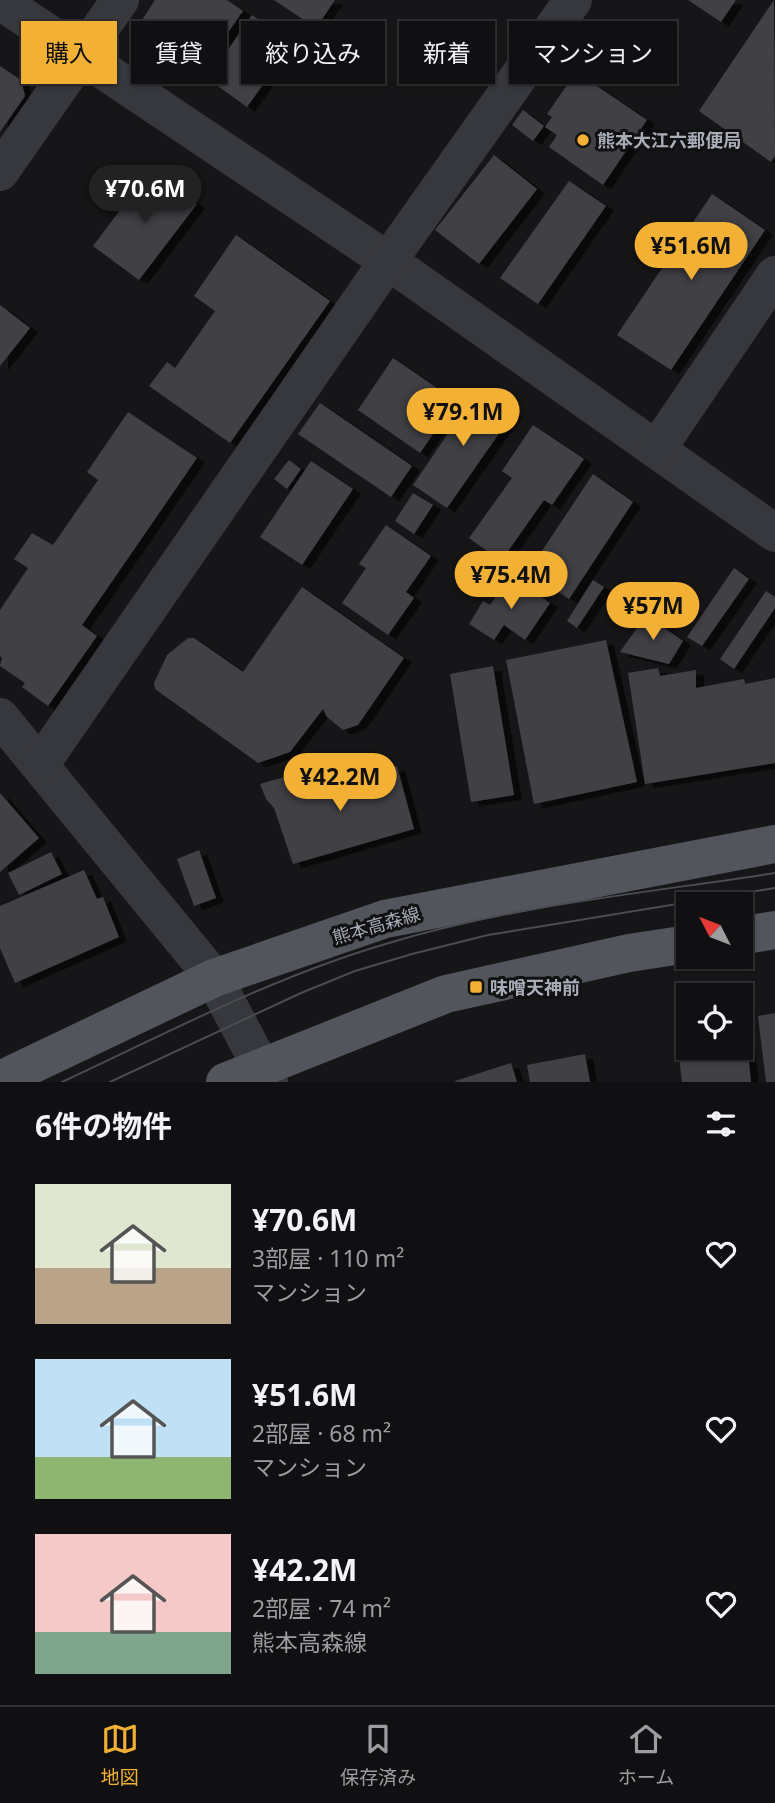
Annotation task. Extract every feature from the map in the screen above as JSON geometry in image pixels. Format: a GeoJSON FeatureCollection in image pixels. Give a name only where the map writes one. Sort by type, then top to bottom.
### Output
{"type":"FeatureCollection","features":[{"type":"Feature","properties":{"kind":"main road","name":"熊本高森線"},"geometry":{"type":"LineString","coordinates":[[0,1080],[214,978],[385,919],[775,844]]}},
{"type":"Feature","properties":{"kind":"main road"},"geometry":{"type":"LineString","coordinates":[[753,934],[775,930]]}},
{"type":"Feature","properties":{"kind":"main road"},"geometry":{"type":"LineString","coordinates":[[225,1082],[266,1074],[446,994],[629,953],[676,946]]}},
{"type":"Feature","properties":{"kind":"street"},"geometry":{"type":"LineString","coordinates":[[105,21],[120,0]]}},
{"type":"Feature","properties":{"kind":"street"},"geometry":{"type":"LineString","coordinates":[[40,765],[388,261],[573,0]]}},
{"type":"Feature","properties":{"kind":"street"},"geometry":{"type":"LineString","coordinates":[[0,1],[29,21]]}},
{"type":"Feature","properties":{"kind":"street"},"geometry":{"type":"LineString","coordinates":[[117,82],[388,261],[775,533]]}},
{"type":"Feature","properties":{"kind":"street"},"geometry":{"type":"LineString","coordinates":[[0,172],[61,84]]}},
{"type":"Feature","properties":{"kind":"street"},"geometry":{"type":"LineString","coordinates":[[657,449],[775,275]]}},
{"type":"Feature","properties":{"kind":"street"},"geometry":{"type":"LineString","coordinates":[[0,716],[214,978],[266,1074]]}},
{"type":"Feature","properties":{"kind":"building"},"geometry":{"type":"Polygon","coordinates":[[[155,0],[227,0],[243,11],[227,34],[227,21],[142,20],[155,0]]]}},
{"type":"Feature","properties":{"kind":"building"},"geometry":{"type":"Polygon","coordinates":[[[274,0],[335,0],[321,21],[306,21],[274,0]]]}},
{"type":"Feature","properties":{"kind":"building"},"geometry":{"type":"Polygon","coordinates":[[[688,0],[736,0],[721,22],[688,0]]]}},
{"type":"Feature","properties":{"kind":"building"},"geometry":{"type":"Polygon","coordinates":[[[774,0],[775,156],[771,162],[699,111],[774,0]]]}},
{"type":"Feature","properties":{"kind":"building"},"geometry":{"type":"Polygon","coordinates":[[[252,15],[260,21],[248,21],[252,15]]]}},
{"type":"Feature","properties":{"kind":"building"},"geometry":{"type":"Polygon","coordinates":[[[241,31],[241,84],[263,84],[247,107],[215,84],[227,84],[227,51],[241,31]]]}},
{"type":"Feature","properties":{"kind":"building"},"geometry":{"type":"Polygon","coordinates":[[[0,66],[21,80],[25,96],[0,132],[0,66]]]}},
{"type":"Feature","properties":{"kind":"building"},"geometry":{"type":"Polygon","coordinates":[[[568,84],[594,84],[647,120],[603,185],[549,147],[557,135],[545,127],[552,117],[547,114],[568,84]]]}},
{"type":"Feature","properties":{"kind":"building"},"geometry":{"type":"Polygon","coordinates":[[[523,110],[544,126],[533,141],[512,125],[523,110]]]}},
{"type":"Feature","properties":{"kind":"building"},"geometry":{"type":"Polygon","coordinates":[[[494,155],[537,189],[479,264],[435,230],[494,155]]]}},
{"type":"Feature","properties":{"kind":"building"},"geometry":{"type":"Polygon","coordinates":[[[151,169],[197,204],[139,280],[93,246],[151,169]]]}},
{"type":"Feature","properties":{"kind":"building"},"geometry":{"type":"Polygon","coordinates":[[[569,181],[606,206],[538,304],[500,278],[569,181]]]}},
{"type":"Feature","properties":{"kind":"building"},"geometry":{"type":"Polygon","coordinates":[[[712,194],[765,230],[671,370],[617,335],[712,194]]]}},
{"type":"Feature","properties":{"kind":"building"},"geometry":{"type":"Polygon","coordinates":[[[236,235],[330,301],[230,443],[149,386],[167,362],[175,368],[215,311],[194,296],[236,235]]]}},
{"type":"Feature","properties":{"kind":"building"},"geometry":{"type":"Polygon","coordinates":[[[0,305],[30,328],[0,366],[0,305]]]}},
{"type":"Feature","properties":{"kind":"building"},"geometry":{"type":"Polygon","coordinates":[[[393,358],[456,401],[420,453],[358,410],[393,358]]]}},
{"type":"Feature","properties":{"kind":"building"},"geometry":{"type":"Polygon","coordinates":[[[479,388],[514,412],[447,508],[413,485],[479,388]]]}},
{"type":"Feature","properties":{"kind":"building"},"geometry":{"type":"Polygon","coordinates":[[[320,403],[412,466],[391,497],[298,434],[320,403]]]}},
{"type":"Feature","properties":{"kind":"building"},"geometry":{"type":"Polygon","coordinates":[[[128,412],[197,458],[82,625],[97,636],[48,706],[22,687],[25,683],[0,666],[0,610],[28,568],[14,559],[32,533],[53,545],[98,480],[87,472],[128,412]]]}},
{"type":"Feature","properties":{"kind":"building"},"geometry":{"type":"Polygon","coordinates":[[[533,425],[584,459],[552,505],[544,500],[501,561],[469,538],[512,478],[502,471],[533,425]]]}},
{"type":"Feature","properties":{"kind":"building"},"geometry":{"type":"Polygon","coordinates":[[[289,460],[301,469],[287,489],[274,479],[289,460]]]}},
{"type":"Feature","properties":{"kind":"building"},"geometry":{"type":"Polygon","coordinates":[[[311,461],[353,489],[302,565],[260,537],[311,461]]]}},
{"type":"Feature","properties":{"kind":"building"},"geometry":{"type":"Polygon","coordinates":[[[593,474],[633,502],[569,599],[528,572],[593,474]]]}},
{"type":"Feature","properties":{"kind":"building"},"geometry":{"type":"Polygon","coordinates":[[[413,493],[433,505],[414,534],[395,521],[413,493]]]}},
{"type":"Feature","properties":{"kind":"building"},"geometry":{"type":"Polygon","coordinates":[[[386,525],[431,556],[406,592],[414,598],[388,635],[342,603],[366,568],[359,564],[386,525]]]}},
{"type":"Feature","properties":{"kind":"building"},"geometry":{"type":"Polygon","coordinates":[[[734,568],[749,579],[702,646],[687,637],[734,568]]]}},
{"type":"Feature","properties":{"kind":"building"},"geometry":{"type":"Polygon","coordinates":[[[511,575],[550,603],[525,640],[504,625],[494,640],[469,624],[483,601],[490,605],[511,575]]]}},
{"type":"Feature","properties":{"kind":"building"},"geometry":{"type":"Polygon","coordinates":[[[593,580],[604,587],[577,628],[567,621],[593,580]]]}},
{"type":"Feature","properties":{"kind":"building"},"geometry":{"type":"Polygon","coordinates":[[[302,587],[404,658],[358,725],[343,730],[327,717],[323,709],[290,752],[258,763],[155,689],[154,683],[167,655],[188,638],[194,638],[243,672],[302,587]]]}},
{"type":"Feature","properties":{"kind":"building"},"geometry":{"type":"Polygon","coordinates":[[[766,591],[775,597],[775,608],[734,669],[720,659],[766,591]]]}},
{"type":"Feature","properties":{"kind":"building"},"geometry":{"type":"Polygon","coordinates":[[[646,615],[683,641],[669,664],[620,652],[646,615]]]}},
{"type":"Feature","properties":{"kind":"building"},"geometry":{"type":"Polygon","coordinates":[[[606,640],[637,782],[534,804],[506,660],[606,640]]]}},
{"type":"Feature","properties":{"kind":"building"},"geometry":{"type":"Polygon","coordinates":[[[493,666],[514,795],[471,802],[450,674],[493,666]]]}},
{"type":"Feature","properties":{"kind":"building"},"geometry":{"type":"Polygon","coordinates":[[[658,668],[660,676],[696,670],[696,688],[744,679],[745,684],[775,678],[775,763],[645,784],[628,673],[658,668]]]}},
{"type":"Feature","properties":{"kind":"building"},"geometry":{"type":"Polygon","coordinates":[[[397,766],[414,829],[293,864],[274,808],[266,799],[260,784],[284,777],[292,795],[397,766]]]}},
{"type":"Feature","properties":{"kind":"building"},"geometry":{"type":"Polygon","coordinates":[[[0,793],[39,838],[0,872],[0,793]]]}},
{"type":"Feature","properties":{"kind":"building"},"geometry":{"type":"Polygon","coordinates":[[[199,850],[216,898],[194,906],[177,859],[199,850]]]}},
{"type":"Feature","properties":{"kind":"building"},"geometry":{"type":"Polygon","coordinates":[[[51,852],[62,874],[19,895],[8,873],[51,852]]]}},
{"type":"Feature","properties":{"kind":"building"},"geometry":{"type":"Polygon","coordinates":[[[84,870],[97,899],[103,897],[119,937],[15,983],[0,948],[0,906],[84,870]]]}},
{"type":"Feature","properties":{"kind":"building"},"geometry":{"type":"Polygon","coordinates":[[[775,1013],[775,1082],[766,1082],[758,1016],[775,1013]]]}},
{"type":"Feature","properties":{"kind":"building"},"geometry":{"type":"Polygon","coordinates":[[[585,1054],[590,1082],[530,1082],[527,1065],[585,1054]]]}},
{"type":"Feature","properties":{"kind":"building"},"geometry":{"type":"Polygon","coordinates":[[[679,1060],[749,1060],[751,1082],[682,1082],[679,1060]]]}},
{"type":"Feature","properties":{"kind":"building"},"geometry":{"type":"Polygon","coordinates":[[[511,1063],[517,1082],[455,1082],[455,1081],[511,1063]]]}},
{"type":"Feature","properties":{"kind":"tram line"},"geometry":{"type":"LineString","coordinates":[[62,1082],[264,988],[389,943],[532,909],[775,873]]}},
{"type":"Feature","properties":{"kind":"tram line"},"geometry":{"type":"LineString","coordinates":[[110,1082],[301,993],[355,971],[412,954],[488,935],[775,888]]}},
{"type":"Feature","properties":{"kind":"place","name":"熊本大江六郵便局"},"geometry":{"type":"Point","coordinates":[583,140]}},
{"type":"Feature","properties":{"kind":"place","name":"味噌天神前"},"geometry":{"type":"Point","coordinates":[476,987]}}]}
